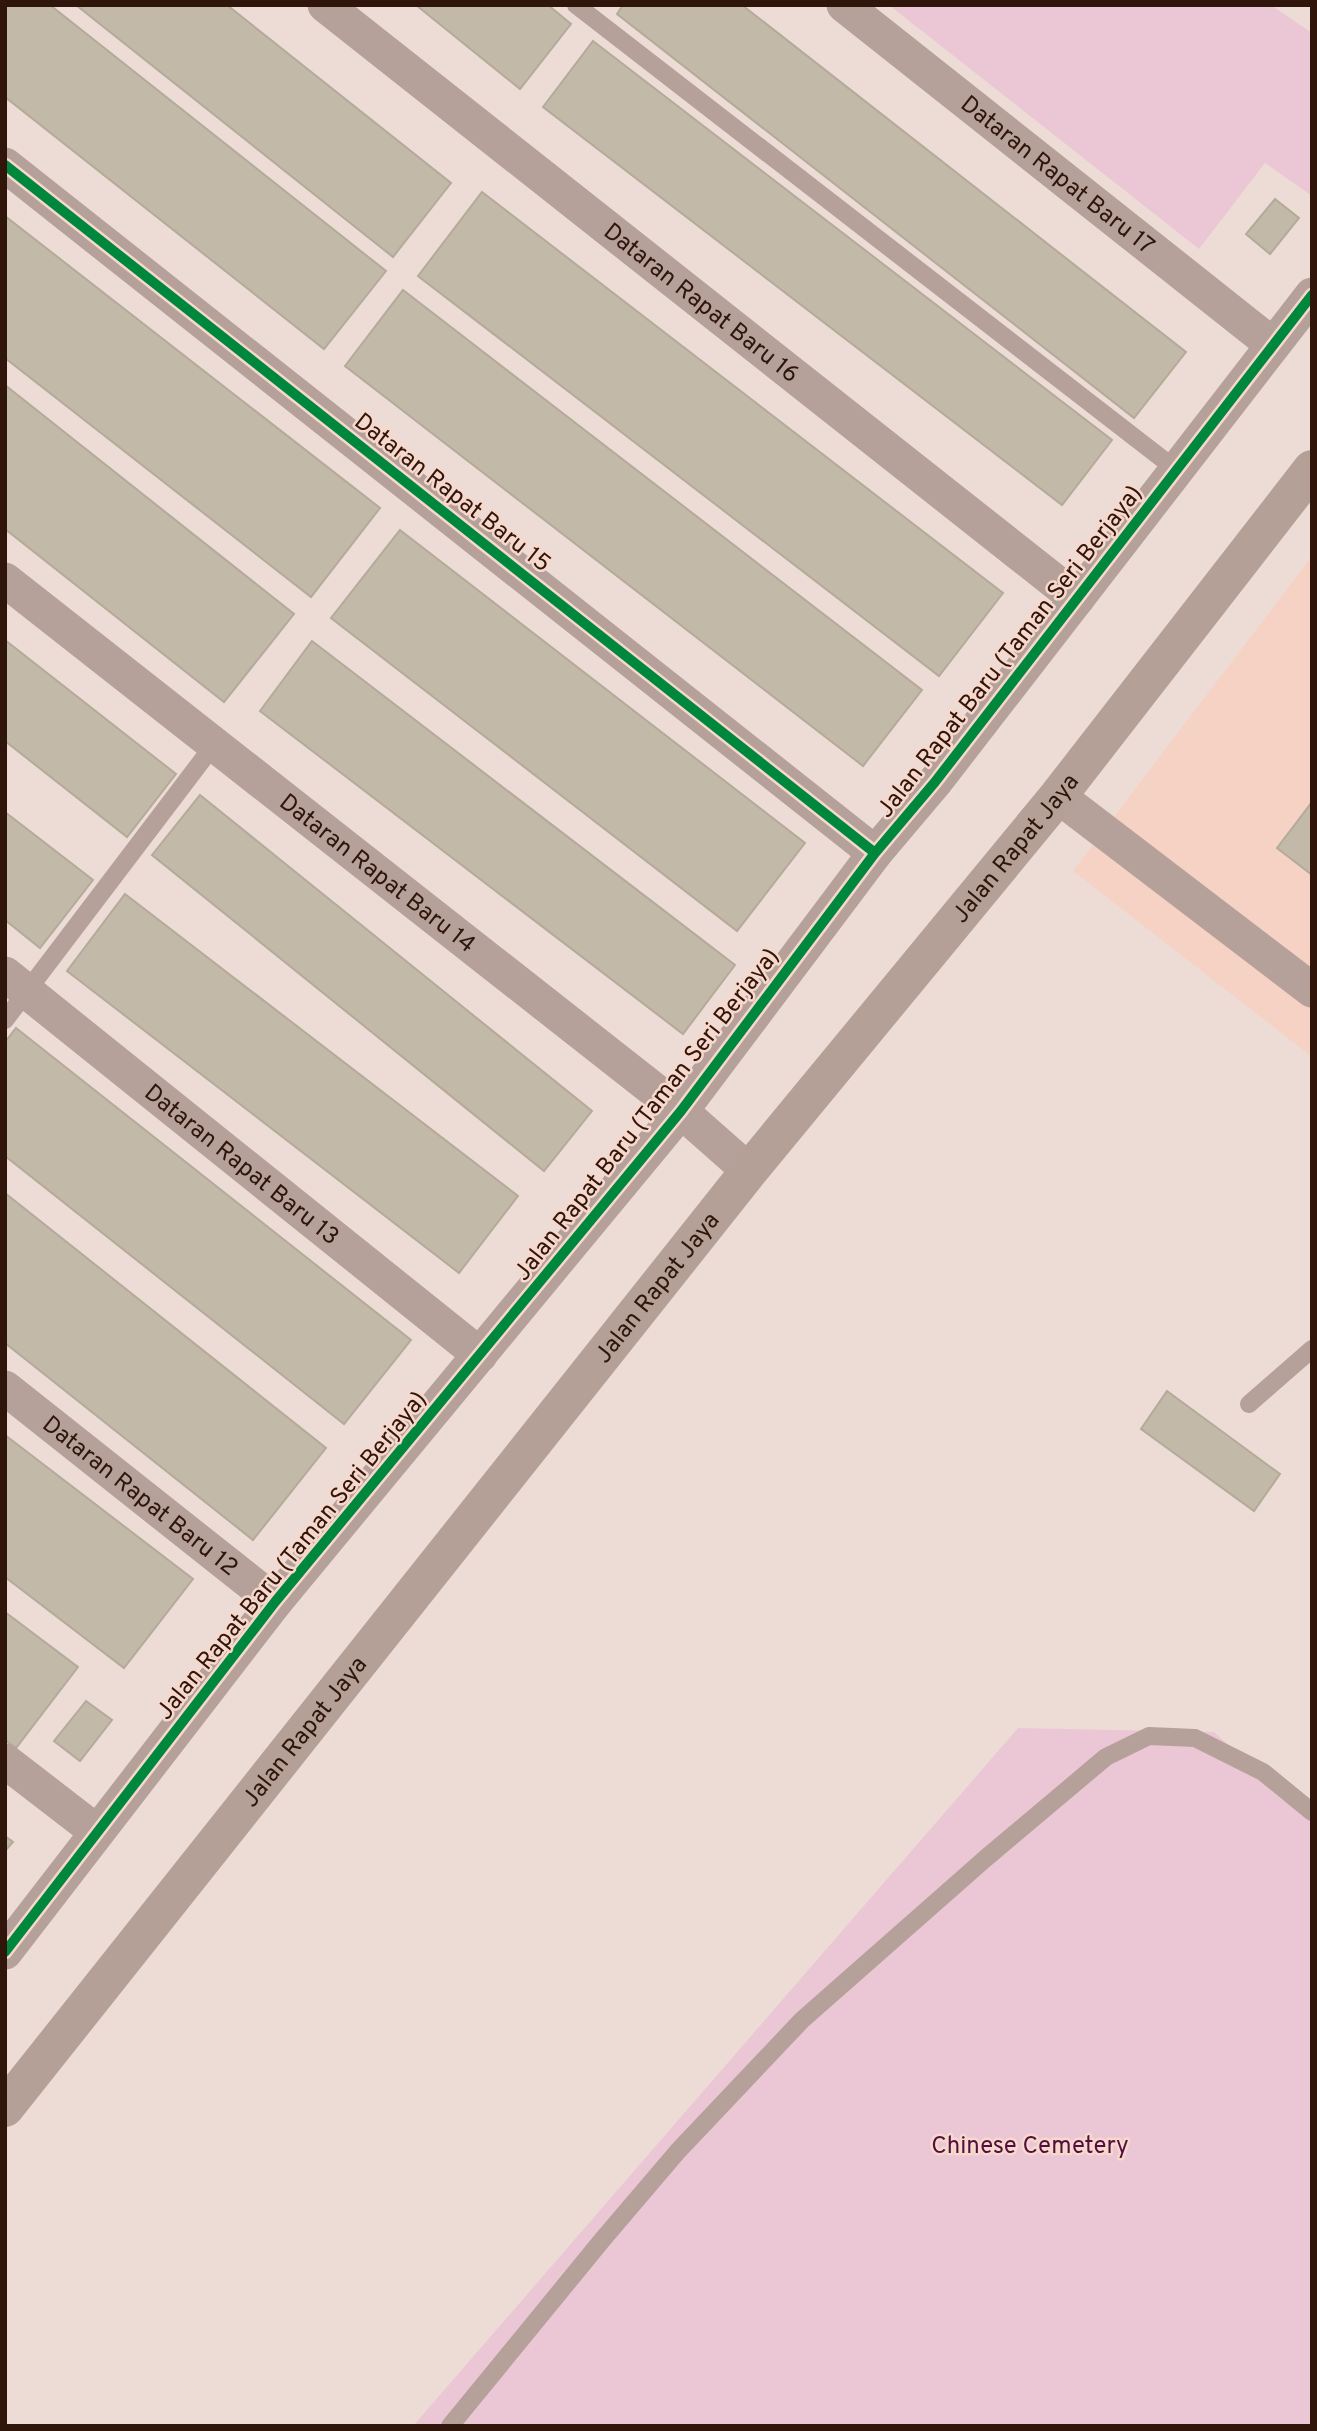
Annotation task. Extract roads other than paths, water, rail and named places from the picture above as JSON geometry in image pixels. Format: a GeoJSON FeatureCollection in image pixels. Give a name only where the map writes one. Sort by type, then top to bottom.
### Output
{"type":"FeatureCollection","features":[{"type":"Feature","properties":{"kind":"street","name":"Dataran Rapat Baru 16"},"geometry":{"type":"LineString","coordinates":[[325,5],[1077,599]]}},
{"type":"Feature","properties":{"kind":"street","name":"Dataran Rapat Baru 17"},"geometry":{"type":"LineString","coordinates":[[844,5],[1273,345]]}},
{"type":"Feature","properties":{"kind":"street","name":"Dataran Rapat Baru 15"},"geometry":{"type":"LineString","coordinates":[[5,165],[875,853]]}},
{"type":"Feature","properties":{"kind":"street","name":"Jalan Rapat Baru (Taman Seri Berjaya)"},"geometry":{"type":"LineString","coordinates":[[5,1952],[275,1602],[681,1111],[875,853],[935,782],[1312,295]]}},
{"type":"Feature","properties":{"kind":"street","name":"Jalan Rapat Jaya"},"geometry":{"type":"LineString","coordinates":[[5,2108],[749,1171],[1058,796],[1312,469]]}},
{"type":"Feature","properties":{"kind":"street","name":"Dataran Rapat Baru 14"},"geometry":{"type":"LineString","coordinates":[[5,580],[681,1111],[749,1171]]}},
{"type":"Feature","properties":{"kind":"street"},"geometry":{"type":"LineString","coordinates":[[1058,796],[1312,990]]}},
{"type":"Feature","properties":{"kind":"street","name":"Dataran Rapat Baru 13"},"geometry":{"type":"LineString","coordinates":[[17,982],[481,1355]]}},
{"type":"Feature","properties":{"kind":"street","name":"Dataran Rapat Baru 12"},"geometry":{"type":"LineString","coordinates":[[5,1388],[275,1602]]}},
{"type":"Feature","properties":{"kind":"street"},"geometry":{"type":"LineString","coordinates":[[5,1761],[97,1832]]}},
{"type":"Feature","properties":{"kind":"lane"},"geometry":{"type":"LineString","coordinates":[[576,5],[1178,471]]}},
{"type":"Feature","properties":{"kind":"lane"},"geometry":{"type":"LineString","coordinates":[[5,1020],[17,982],[213,746]]}},
{"type":"Feature","properties":{"kind":"lane"},"geometry":{"type":"LineString","coordinates":[[1249,1405],[1312,1349]]}},
{"type":"Feature","properties":{"kind":"lane"},"geometry":{"type":"LineString","coordinates":[[450,2426],[678,2151],[802,2020],[986,1858],[1106,1757],[1149,1737],[1195,1738],[1262,1772],[1312,1812]]}},
{"type":"Feature","properties":{"kind":"park label","name":"Chinese Cemetery"},"geometry":{"type":"Point","coordinates":[1030,2145]}}]}
